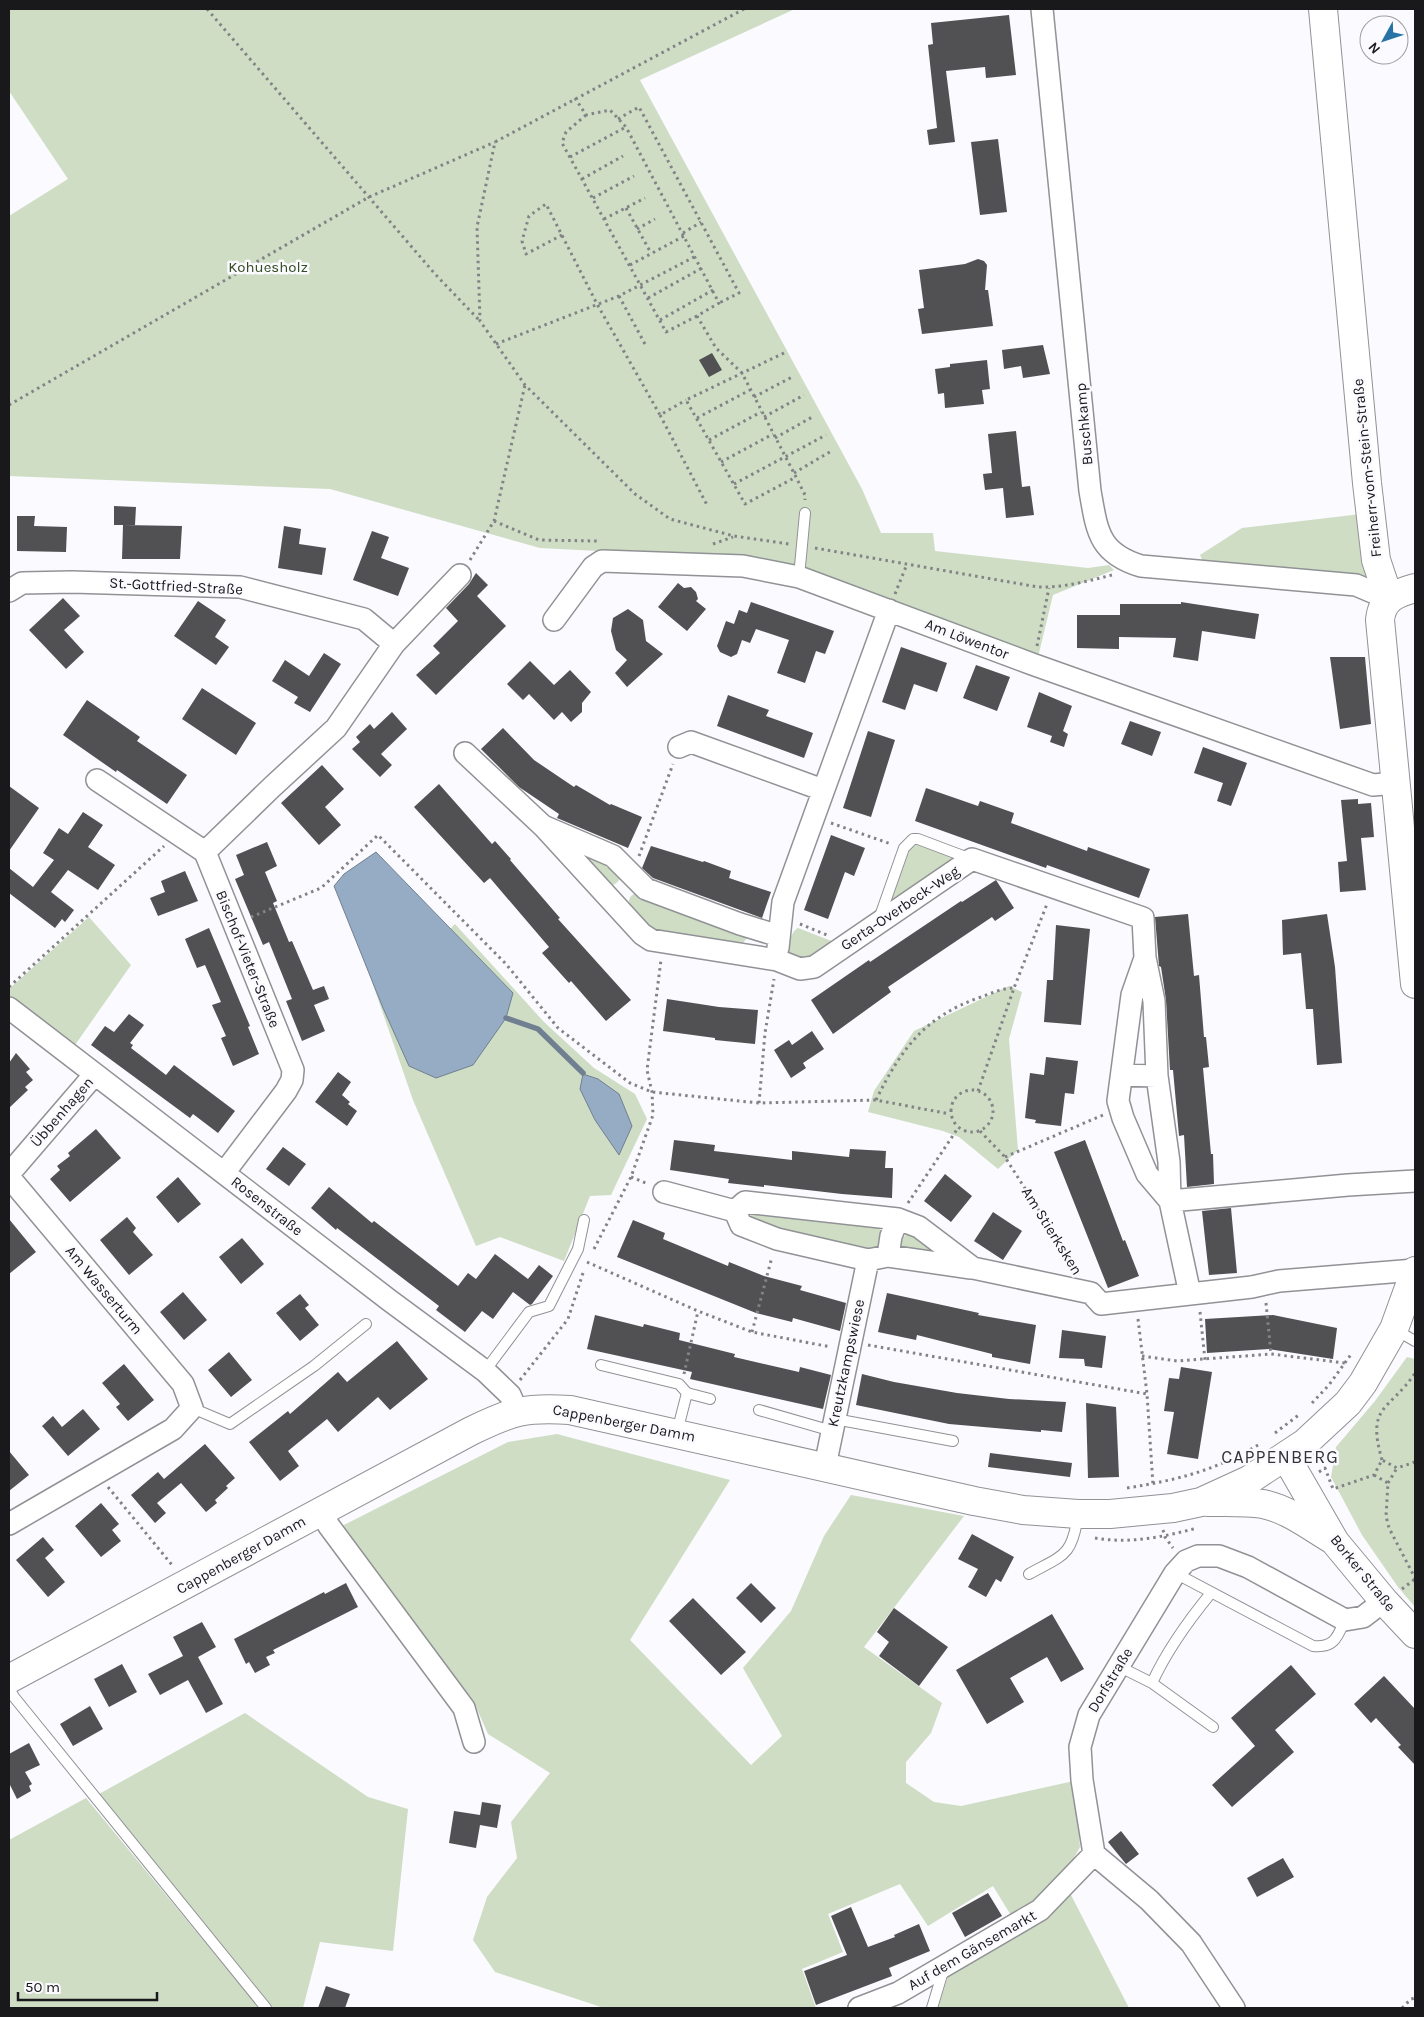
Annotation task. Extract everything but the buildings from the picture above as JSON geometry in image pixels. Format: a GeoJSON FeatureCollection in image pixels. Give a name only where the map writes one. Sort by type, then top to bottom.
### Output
{"type":"FeatureCollection","features":[{"type":"Feature","properties":{"kind":"main road","name":"Freiherr-vom-Stein-Straße"},"geometry":{"type":"LineString","coordinates":[[1324,9],[1367,483],[1376,560],[1389,599]]}},
{"type":"Feature","properties":{"kind":"main road"},"geometry":{"type":"LineString","coordinates":[[1415,588],[1396,594],[1389,599],[1384,605],[1380,620],[1403,795],[1415,984]]}},
{"type":"Feature","properties":{"kind":"main road"},"geometry":{"type":"LineString","coordinates":[[1278,1447],[1317,1432],[1348,1403],[1405,1335],[1415,1274]]}},
{"type":"Feature","properties":{"kind":"main road","name":"Cappenberger Damm"},"geometry":{"type":"LineString","coordinates":[[9,1680],[471,1431],[514,1403],[539,1408],[570,1410],[677,1432],[974,1501],[1023,1510],[1078,1514],[1110,1514],[1155,1497],[1201,1502],[1249,1480],[1278,1447]]}},
{"type":"Feature","properties":{"kind":"main road","name":"Borker Straße"},"geometry":{"type":"LineString","coordinates":[[1278,1447],[1335,1542],[1384,1601],[1415,1634]]}},
{"type":"Feature","properties":{"kind":"main road"},"geometry":{"type":"LineString","coordinates":[[1201,1502],[1252,1504],[1275,1508],[1288,1513],[1335,1542]]}},
{"type":"Feature","properties":{"kind":"street","name":"Buschkamp"},"geometry":{"type":"LineString","coordinates":[[1042,9],[1090,491],[1096,527],[1104,542],[1123,560],[1141,566],[1356,585],[1389,599]]}},
{"type":"Feature","properties":{"kind":"street","name":"Am Löwentor"},"geometry":{"type":"LineString","coordinates":[[554,620],[593,567],[602,562],[743,566],[799,577],[1032,664],[1403,795]]}},
{"type":"Feature","properties":{"kind":"street"},"geometry":{"type":"LineString","coordinates":[[97,780],[206,852],[336,728],[394,644],[460,575]]}},
{"type":"Feature","properties":{"kind":"street","name":"St.-Gottfried-Straße"},"geometry":{"type":"LineString","coordinates":[[9,591],[22,583],[72,582],[240,587],[364,620],[394,644]]}},
{"type":"Feature","properties":{"kind":"street"},"geometry":{"type":"LineString","coordinates":[[777,960],[783,902],[889,610]]}},
{"type":"Feature","properties":{"kind":"street"},"geometry":{"type":"LineString","coordinates":[[679,747],[691,742],[823,790]]}},
{"type":"Feature","properties":{"kind":"street","name":"Gerta-Overbeck-Weg"},"geometry":{"type":"LineString","coordinates":[[465,753],[543,826],[642,934],[651,940],[777,960],[800,969],[808,969],[814,967],[972,859],[1143,918],[1145,958]]}},
{"type":"Feature","properties":{"kind":"street","name":"Gerta-Overbeck-Weg"},"geometry":{"type":"LineString","coordinates":[[543,826],[613,856],[646,889],[740,924],[780,926]]}},
{"type":"Feature","properties":{"kind":"street","name":"Bischof-Vieter-Straße"},"geometry":{"type":"LineString","coordinates":[[206,852],[292,1070],[292,1080],[286,1091],[224,1173]]}},
{"type":"Feature","properties":{"kind":"street"},"geometry":{"type":"LineString","coordinates":[[614,903],[632,874]]}},
{"type":"Feature","properties":{"kind":"street"},"geometry":{"type":"LineString","coordinates":[[1145,958],[1132,995],[1118,1101],[1147,1174],[1170,1201]]}},
{"type":"Feature","properties":{"kind":"street"},"geometry":{"type":"LineString","coordinates":[[1145,958],[1154,1001],[1158,1076],[1169,1162],[1170,1201],[1194,1294]]}},
{"type":"Feature","properties":{"kind":"street","name":"Rosenstraße"},"geometry":{"type":"LineString","coordinates":[[9,1008],[484,1371],[514,1403]]}},
{"type":"Feature","properties":{"kind":"street","name":"Übbenhagen"},"geometry":{"type":"LineString","coordinates":[[9,1175],[95,1074]]}},
{"type":"Feature","properties":{"kind":"street"},"geometry":{"type":"LineString","coordinates":[[1122,1075],[1158,1076]]}},
{"type":"Feature","properties":{"kind":"street","name":"Am Wasserturm"},"geometry":{"type":"LineString","coordinates":[[9,1175],[183,1384],[192,1408]]}},
{"type":"Feature","properties":{"kind":"street"},"geometry":{"type":"LineString","coordinates":[[1170,1201],[1348,1184],[1415,1181]]}},
{"type":"Feature","properties":{"kind":"street"},"geometry":{"type":"LineString","coordinates":[[664,1192],[735,1211]]}},
{"type":"Feature","properties":{"kind":"street"},"geometry":{"type":"LineString","coordinates":[[735,1211],[746,1202],[898,1219],[919,1227],[973,1268]]}},
{"type":"Feature","properties":{"kind":"street"},"geometry":{"type":"LineString","coordinates":[[735,1211],[741,1225],[777,1239],[878,1258],[973,1268],[1091,1293],[1101,1304],[1194,1294],[1279,1281],[1415,1274]]}},
{"type":"Feature","properties":{"kind":"street","name":"Kreutzkampswiese"},"geometry":{"type":"LineString","coordinates":[[825,1466],[848,1350],[878,1258],[891,1236],[898,1219]]}},
{"type":"Feature","properties":{"kind":"street"},"geometry":{"type":"LineString","coordinates":[[9,1524],[173,1429],[192,1408]]}},
{"type":"Feature","properties":{"kind":"street"},"geometry":{"type":"LineString","coordinates":[[320,1511],[329,1526],[464,1708],[474,1742]]}},
{"type":"Feature","properties":{"kind":"street"},"geometry":{"type":"LineString","coordinates":[[1180,1567],[1198,1556],[1218,1556],[1248,1567],[1345,1620],[1363,1617],[1384,1601]]}},
{"type":"Feature","properties":{"kind":"street","name":"Dorfstraße"},"geometry":{"type":"LineString","coordinates":[[1094,1854],[1082,1780],[1080,1747],[1089,1715],[1180,1567]]}},
{"type":"Feature","properties":{"kind":"street"},"geometry":{"type":"LineString","coordinates":[[1094,1854],[1148,1900],[1191,1942],[1234,2008]]}},
{"type":"Feature","properties":{"kind":"street","name":"Auf dem Gänsemarkt"},"geometry":{"type":"LineString","coordinates":[[859,2008],[898,1993],[1040,1910],[1094,1854]]}},
{"type":"Feature","properties":{"kind":"lane"},"geometry":{"type":"LineString","coordinates":[[799,577],[805,513]]}},
{"type":"Feature","properties":{"kind":"lane"},"geometry":{"type":"LineString","coordinates":[[877,923],[904,848],[912,839],[918,839],[972,859]]}},
{"type":"Feature","properties":{"kind":"lane"},"geometry":{"type":"LineString","coordinates":[[484,1371],[529,1312],[549,1306],[578,1249],[584,1220]]}},
{"type":"Feature","properties":{"kind":"lane"},"geometry":{"type":"LineString","coordinates":[[192,1408],[230,1424],[314,1366],[366,1324]]}},
{"type":"Feature","properties":{"kind":"lane"},"geometry":{"type":"LineString","coordinates":[[601,1365],[679,1384],[686,1394],[710,1399]]}},
{"type":"Feature","properties":{"kind":"lane"},"geometry":{"type":"LineString","coordinates":[[677,1432],[686,1394]]}},
{"type":"Feature","properties":{"kind":"lane"},"geometry":{"type":"LineString","coordinates":[[759,1410],[833,1425],[953,1441]]}},
{"type":"Feature","properties":{"kind":"lane"},"geometry":{"type":"LineString","coordinates":[[1030,1574],[1066,1554],[1075,1535],[1078,1514]]}},
{"type":"Feature","properties":{"kind":"lane"},"geometry":{"type":"LineString","coordinates":[[1180,1567],[1211,1593],[1313,1646],[1324,1647],[1332,1643],[1345,1620]]}},
{"type":"Feature","properties":{"kind":"lane"},"geometry":{"type":"LineString","coordinates":[[1152,1683],[1162,1662],[1187,1623],[1211,1593]]}},
{"type":"Feature","properties":{"kind":"lane"},"geometry":{"type":"LineString","coordinates":[[1118,1666],[1152,1683],[1213,1727]]}},
{"type":"Feature","properties":{"kind":"lane"},"geometry":{"type":"LineString","coordinates":[[9,1688],[14,1697],[266,2008]]}},
{"type":"Feature","properties":{"kind":"lane"},"geometry":{"type":"LineString","coordinates":[[932,2008],[945,1967]]}},
{"type":"Feature","properties":{"kind":"path"},"geometry":{"type":"LineString","coordinates":[[207,9],[435,274],[480,321],[525,385],[635,494],[670,519],[734,536],[1049,588],[1082,583],[1112,575],[1123,560]]}},
{"type":"Feature","properties":{"kind":"path"},"geometry":{"type":"LineString","coordinates":[[9,406],[369,197],[496,142],[744,9]]}},
{"type":"Feature","properties":{"kind":"path"},"geometry":{"type":"LineString","coordinates":[[575,98],[586,115]]}},
{"type":"Feature","properties":{"kind":"path"},"geometry":{"type":"LineString","coordinates":[[618,119],[639,107],[739,292],[697,316],[666,332],[570,158],[562,142],[566,132],[586,115],[610,110],[618,119],[626,127],[696,256],[719,303]]}},
{"type":"Feature","properties":{"kind":"path"},"geometry":{"type":"LineString","coordinates":[[570,158],[626,127]]}},
{"type":"Feature","properties":{"kind":"path"},"geometry":{"type":"LineString","coordinates":[[480,321],[477,227],[496,142]]}},
{"type":"Feature","properties":{"kind":"path"},"geometry":{"type":"LineString","coordinates":[[582,179],[623,156]]}},
{"type":"Feature","properties":{"kind":"path"},"geometry":{"type":"LineString","coordinates":[[593,198],[634,176]]}},
{"type":"Feature","properties":{"kind":"path"},"geometry":{"type":"LineString","coordinates":[[604,219],[645,198]]}},
{"type":"Feature","properties":{"kind":"path"},"geometry":{"type":"LineString","coordinates":[[562,235],[526,254],[522,241],[529,216],[546,204],[562,235],[597,304],[660,414],[707,505]]}},
{"type":"Feature","properties":{"kind":"path"},"geometry":{"type":"LineString","coordinates":[[626,208],[651,253]]}},
{"type":"Feature","properties":{"kind":"path"},"geometry":{"type":"LineString","coordinates":[[637,228],[655,219]]}},
{"type":"Feature","properties":{"kind":"path"},"geometry":{"type":"LineString","coordinates":[[630,265],[701,222]]}},
{"type":"Feature","properties":{"kind":"path"},"geometry":{"type":"LineString","coordinates":[[496,344],[619,296],[696,256]]}},
{"type":"Feature","properties":{"kind":"path"},"geometry":{"type":"LineString","coordinates":[[648,298],[702,268]]}},
{"type":"Feature","properties":{"kind":"path"},"geometry":{"type":"LineString","coordinates":[[660,320],[713,290]]}},
{"type":"Feature","properties":{"kind":"path"},"geometry":{"type":"LineString","coordinates":[[619,296],[646,346]]}},
{"type":"Feature","properties":{"kind":"path"},"geometry":{"type":"LineString","coordinates":[[697,316],[716,348],[742,373],[805,495],[805,513]]}},
{"type":"Feature","properties":{"kind":"path"},"geometry":{"type":"LineString","coordinates":[[660,414],[784,353]]}},
{"type":"Feature","properties":{"kind":"path"},"geometry":{"type":"LineString","coordinates":[[754,397],[794,376]]}},
{"type":"Feature","properties":{"kind":"path"},"geometry":{"type":"LineString","coordinates":[[460,575],[494,521],[525,385]]}},
{"type":"Feature","properties":{"kind":"path"},"geometry":{"type":"LineString","coordinates":[[697,418],[750,390]]}},
{"type":"Feature","properties":{"kind":"path"},"geometry":{"type":"LineString","coordinates":[[764,417],[804,395]]}},
{"type":"Feature","properties":{"kind":"path"},"geometry":{"type":"LineString","coordinates":[[686,400],[745,504],[795,475],[832,450]]}},
{"type":"Feature","properties":{"kind":"path"},"geometry":{"type":"LineString","coordinates":[[709,440],[761,412]]}},
{"type":"Feature","properties":{"kind":"path"},"geometry":{"type":"LineString","coordinates":[[721,462],[814,416]]}},
{"type":"Feature","properties":{"kind":"path"},"geometry":{"type":"LineString","coordinates":[[734,484],[826,435]]}},
{"type":"Feature","properties":{"kind":"path"},"geometry":{"type":"LineString","coordinates":[[494,521],[539,540],[597,541]]}},
{"type":"Feature","properties":{"kind":"path"},"geometry":{"type":"LineString","coordinates":[[704,544],[714,544],[734,536]]}},
{"type":"Feature","properties":{"kind":"path"},"geometry":{"type":"LineString","coordinates":[[889,610],[907,564]]}},
{"type":"Feature","properties":{"kind":"path"},"geometry":{"type":"LineString","coordinates":[[1032,664],[1049,588]]}},
{"type":"Feature","properties":{"kind":"path"},"geometry":{"type":"LineString","coordinates":[[632,874],[679,747]]}},
{"type":"Feature","properties":{"kind":"path"},"geometry":{"type":"LineString","coordinates":[[814,817],[904,848]]}},
{"type":"Feature","properties":{"kind":"path"},"geometry":{"type":"LineString","coordinates":[[9,987],[178,832]]}},
{"type":"Feature","properties":{"kind":"path"},"geometry":{"type":"LineString","coordinates":[[234,924],[321,888],[378,835],[506,964],[558,1028],[630,1083],[652,1092],[759,1102],[876,1100],[950,1114]]}},
{"type":"Feature","properties":{"kind":"path"},"geometry":{"type":"LineString","coordinates":[[978,1091],[1014,988],[1044,912]]}},
{"type":"Feature","properties":{"kind":"path"},"geometry":{"type":"LineString","coordinates":[[780,926],[848,944]]}},
{"type":"Feature","properties":{"kind":"path"},"geometry":{"type":"LineString","coordinates":[[663,943],[647,1070],[652,1092],[653,1115],[631,1177],[587,1262],[698,1311],[752,1332],[848,1350],[870,1345],[1147,1394]]}},
{"type":"Feature","properties":{"kind":"path"},"geometry":{"type":"LineString","coordinates":[[759,1102],[765,1033],[777,960]]}},
{"type":"Feature","properties":{"kind":"path"},"geometry":{"type":"LineString","coordinates":[[876,1100],[903,1052],[924,1028],[945,1013],[973,1000],[1006,988],[1014,988]]}},
{"type":"Feature","properties":{"kind":"path"},"geometry":{"type":"LineString","coordinates":[[971,1090],[986,1095],[991,1102],[993,1110],[992,1117],[987,1126],[980,1131],[972,1133],[964,1132],[958,1128],[950,1114],[951,1107],[959,1094],[971,1090]]}},
{"type":"Feature","properties":{"kind":"path"},"geometry":{"type":"LineString","coordinates":[[1005,1157],[1120,1108]]}},
{"type":"Feature","properties":{"kind":"path"},"geometry":{"type":"LineString","coordinates":[[898,1219],[958,1128]]}},
{"type":"Feature","properties":{"kind":"path","name":"Am Stierksken"},"geometry":{"type":"LineString","coordinates":[[980,1131],[1005,1157],[1091,1293]]}},
{"type":"Feature","properties":{"kind":"path"},"geometry":{"type":"LineString","coordinates":[[752,1332],[777,1239]]}},
{"type":"Feature","properties":{"kind":"path"},"geometry":{"type":"LineString","coordinates":[[514,1403],[527,1370],[568,1319],[584,1272]]}},
{"type":"Feature","properties":{"kind":"path"},"geometry":{"type":"LineString","coordinates":[[1264,1284],[1272,1354]]}},
{"type":"Feature","properties":{"kind":"path"},"geometry":{"type":"LineString","coordinates":[[1194,1294],[1205,1360]]}},
{"type":"Feature","properties":{"kind":"path"},"geometry":{"type":"LineString","coordinates":[[1136,1300],[1147,1394],[1155,1497],[1165,1537],[1180,1567]]}},
{"type":"Feature","properties":{"kind":"path"},"geometry":{"type":"LineString","coordinates":[[679,1384],[684,1375],[698,1311]]}},
{"type":"Feature","properties":{"kind":"path"},"geometry":{"type":"LineString","coordinates":[[1278,1447],[1355,1348]]}},
{"type":"Feature","properties":{"kind":"path"},"geometry":{"type":"LineString","coordinates":[[1142,1356],[1177,1361],[1272,1354],[1345,1363]]}},
{"type":"Feature","properties":{"kind":"path"},"geometry":{"type":"LineString","coordinates":[[1326,1468],[1333,1489],[1374,1475],[1382,1460],[1376,1434],[1376,1424],[1387,1404],[1415,1373]]}},
{"type":"Feature","properties":{"kind":"path"},"geometry":{"type":"LineString","coordinates":[[1118,1489],[1155,1497],[1262,1442]]}},
{"type":"Feature","properties":{"kind":"path"},"geometry":{"type":"LineString","coordinates":[[1382,1460],[1397,1468]]}},
{"type":"Feature","properties":{"kind":"path"},"geometry":{"type":"LineString","coordinates":[[1415,1462],[1397,1468],[1388,1483],[1386,1516],[1389,1528],[1415,1578]]}},
{"type":"Feature","properties":{"kind":"path"},"geometry":{"type":"LineString","coordinates":[[97,1473],[187,1584]]}},
{"type":"Feature","properties":{"kind":"path"},"geometry":{"type":"LineString","coordinates":[[1374,1475],[1388,1483]]}},
{"type":"Feature","properties":{"kind":"path"},"geometry":{"type":"LineString","coordinates":[[1402,2008],[1415,1998]]}},
{"type":"Feature","properties":{"kind":"green space","name":"Kohuesholz"},"geometry":{"type":"Polygon","coordinates":[[[11,9],[795,9],[640,80],[862,489],[881,533],[933,533],[935,551],[1088,568],[1109,565],[1114,570],[1053,595],[1038,657],[734,558],[540,548],[330,489],[9,476],[9,216],[68,179],[9,91],[9,11],[11,9]]]}},
{"type":"Feature","properties":{"kind":"green space"},"geometry":{"type":"Polygon","coordinates":[[[1361,514],[1370,580],[1205,566],[1200,555],[1242,528],[1361,514]]]}},
{"type":"Feature","properties":{"kind":"green space"},"geometry":{"type":"Polygon","coordinates":[[[918,844],[950,855],[955,863],[892,904],[891,901],[910,849],[918,844]]]}},
{"type":"Feature","properties":{"kind":"green space"},"geometry":{"type":"Polygon","coordinates":[[[582,853],[615,864],[621,876],[619,880],[609,886],[582,853]]]}},
{"type":"Feature","properties":{"kind":"green space"},"geometry":{"type":"Polygon","coordinates":[[[639,892],[746,933],[747,938],[741,945],[651,933],[637,917],[630,905],[629,900],[632,895],[639,892]]]}},
{"type":"Feature","properties":{"kind":"green space"},"geometry":{"type":"Polygon","coordinates":[[[89,917],[131,965],[75,1045],[9,996],[9,989],[89,917]]]}},
{"type":"Feature","properties":{"kind":"green space"},"geometry":{"type":"Polygon","coordinates":[[[455,924],[544,1022],[594,1068],[635,1094],[647,1119],[611,1195],[590,1196],[564,1261],[500,1237],[476,1246],[413,1100],[371,979],[410,1066],[513,993],[450,929],[455,924]]]}},
{"type":"Feature","properties":{"kind":"green space"},"geometry":{"type":"Polygon","coordinates":[[[798,928],[834,942],[809,964],[788,956],[791,936],[798,928]]]}},
{"type":"Feature","properties":{"kind":"green space"},"geometry":{"type":"Polygon","coordinates":[[[1009,986],[1022,992],[1009,1039],[1018,1150],[998,1169],[959,1137],[943,1131],[868,1112],[874,1091],[914,1031],[1009,986]]]}},
{"type":"Feature","properties":{"kind":"green space"},"geometry":{"type":"Polygon","coordinates":[[[751,1213],[877,1225],[882,1239],[877,1249],[873,1252],[777,1232],[750,1219],[751,1213]]]}},
{"type":"Feature","properties":{"kind":"green space"},"geometry":{"type":"Polygon","coordinates":[[[909,1232],[949,1254],[901,1248],[901,1239],[909,1232]]]}},
{"type":"Feature","properties":{"kind":"green space"},"geometry":{"type":"Polygon","coordinates":[[[1407,1357],[1415,1359],[1415,1607],[1398,1587],[1362,1535],[1331,1477],[1336,1447],[1375,1401],[1407,1357]]]}},
{"type":"Feature","properties":{"kind":"green space"},"geometry":{"type":"Polygon","coordinates":[[[557,1434],[730,1480],[630,1640],[751,1765],[782,1736],[743,1668],[791,1611],[824,1536],[851,1495],[964,1516],[864,1647],[942,1703],[931,1733],[906,1762],[906,1783],[934,1802],[961,1806],[1074,1781],[1080,1847],[1061,1881],[1012,1917],[993,1886],[928,1926],[900,1884],[828,1914],[843,1952],[802,1969],[816,2008],[604,2008],[495,1972],[473,1940],[487,1897],[517,1858],[511,1822],[550,1773],[488,1734],[473,1700],[340,1527],[508,1442],[557,1434]]]}},
{"type":"Feature","properties":{"kind":"green space"},"geometry":{"type":"Polygon","coordinates":[[[245,1713],[368,1797],[408,1809],[393,1951],[320,1942],[303,2008],[273,2008],[99,1794],[245,1713]]]}},
{"type":"Feature","properties":{"kind":"green space"},"geometry":{"type":"Polygon","coordinates":[[[86,1798],[259,2008],[9,2008],[9,1840],[86,1798]]]}},
{"type":"Feature","properties":{"kind":"green space"},"geometry":{"type":"Polygon","coordinates":[[[1071,1895],[1129,2008],[938,2008],[949,1973],[1071,1895]]]}},
{"type":"Feature","properties":{"kind":"water"},"geometry":{"type":"Polygon","coordinates":[[[376,852],[513,993],[506,1018],[473,1065],[436,1078],[409,1066],[383,1008],[334,886],[344,874],[376,852]]]}},
{"type":"Feature","properties":{"kind":"water"},"geometry":{"type":"Polygon","coordinates":[[[583,1074],[598,1079],[619,1094],[632,1126],[619,1155],[595,1120],[580,1089],[583,1074]]]}},
{"type":"Feature","properties":{"kind":"waterway"},"geometry":{"type":"LineString","coordinates":[[506,1018],[538,1029],[583,1073]]}},
{"type":"Feature","properties":{"kind":"district","name":"CAPPENBERG"},"geometry":{"type":"Point","coordinates":[1280,1457]}}]}
